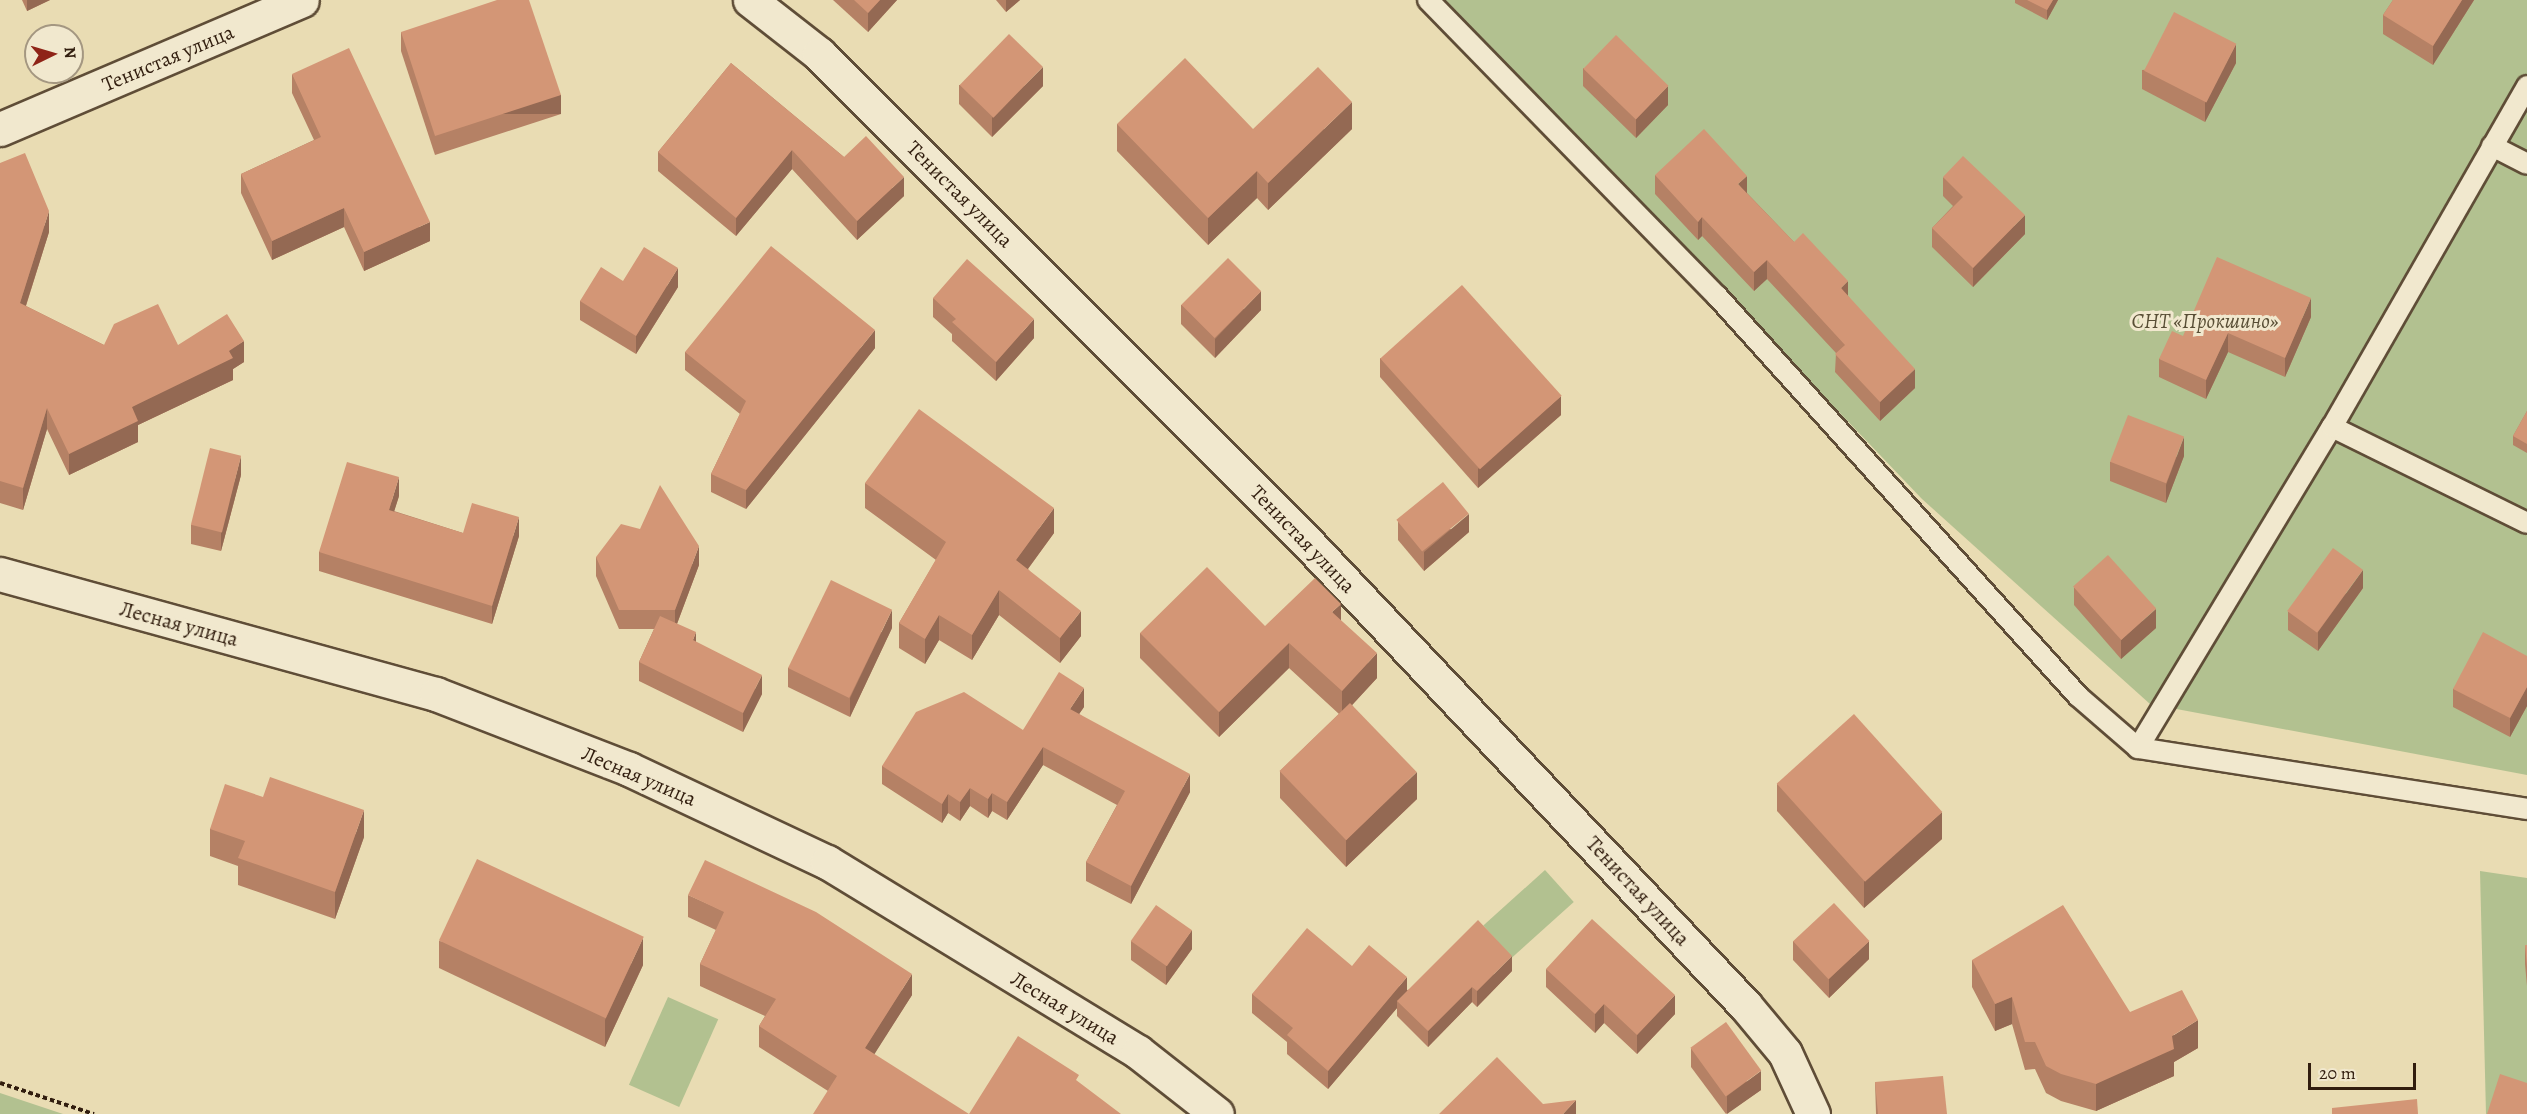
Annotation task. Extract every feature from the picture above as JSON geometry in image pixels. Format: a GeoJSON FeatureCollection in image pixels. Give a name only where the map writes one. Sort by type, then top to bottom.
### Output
{"type":"FeatureCollection","features":[{"type":"Feature","properties":{"kind":"street","name":"Тенистая улица"},"geometry":{"type":"LineString","coordinates":[[0,129],[302,0]]}},
{"type":"Feature","properties":{"kind":"street","name":"Тенистая улица"},"geometry":{"type":"LineString","coordinates":[[750,0],[819,54],[1315,549],[1745,1005],[1785,1053],[1814,1114]]}},
{"type":"Feature","properties":{"kind":"street","name":"Лесная улица"},"geometry":{"type":"LineString","coordinates":[[0,574],[436,694],[629,769],[826,862],[1138,1052],[1217,1114]]}},
{"type":"Feature","properties":{"kind":"lane"},"geometry":{"type":"LineString","coordinates":[[1428,0],[1717,296],[2078,696],[2138,748],[2527,809]]}},
{"type":"Feature","properties":{"kind":"lane"},"geometry":{"type":"LineString","coordinates":[[2138,748],[2332,427],[2527,86]]}},
{"type":"Feature","properties":{"kind":"lane"},"geometry":{"type":"LineString","coordinates":[[2492,146],[2527,164]]}},
{"type":"Feature","properties":{"kind":"lane"},"geometry":{"type":"LineString","coordinates":[[2332,427],[2527,523]]}},
{"type":"Feature","properties":{"kind":"path"},"geometry":{"type":"LineString","coordinates":[[0,1083],[93,1114]]}},
{"type":"Feature","properties":{"kind":"green space","name":"СНТ «Прокшино»"},"geometry":{"type":"Polygon","coordinates":[[[1445,0],[2527,0],[2527,775],[2150,704],[1922,499],[1445,0]]]}},
{"type":"Feature","properties":{"kind":"green space"},"geometry":{"type":"Polygon","coordinates":[[[1545,870],[1574,902],[1512,957],[1483,926],[1545,870]]]}},
{"type":"Feature","properties":{"kind":"green space"},"geometry":{"type":"Polygon","coordinates":[[[2480,871],[2527,878],[2527,1114],[2486,1114],[2480,871]]]}},
{"type":"Feature","properties":{"kind":"green space"},"geometry":{"type":"Polygon","coordinates":[[[668,997],[718,1019],[679,1107],[629,1085],[668,997]]]}},
{"type":"Feature","properties":{"kind":"green space"},"geometry":{"type":"Polygon","coordinates":[[[0,1093],[63,1114],[0,1114],[0,1093]]]}},
{"type":"Feature","properties":{"kind":"building"},"geometry":{"type":"Polygon","coordinates":[[[497,0],[529,0],[561,95],[435,136],[401,32],[497,0]]]}},
{"type":"Feature","properties":{"kind":"building"},"geometry":{"type":"Polygon","coordinates":[[[854,0],[880,0],[868,13],[854,0]]]}},
{"type":"Feature","properties":{"kind":"building"},"geometry":{"type":"Polygon","coordinates":[[[2027,0],[2053,0],[2047,10],[2027,0]]]}},
{"type":"Feature","properties":{"kind":"building"},"geometry":{"type":"Polygon","coordinates":[[[2393,0],[2462,0],[2433,46],[2383,15],[2393,0]]]}},
{"type":"Feature","properties":{"kind":"building"},"geometry":{"type":"Polygon","coordinates":[[[2174,12],[2236,44],[2206,103],[2144,71],[2174,12]]]}},
{"type":"Feature","properties":{"kind":"building"},"geometry":{"type":"Polygon","coordinates":[[[1009,34],[1043,67],[993,118],[960,85],[1009,34]]]}},
{"type":"Feature","properties":{"kind":"building"},"geometry":{"type":"Polygon","coordinates":[[[1616,35],[1669,86],[1636,120],[1583,69],[1616,35]]]}},
{"type":"Feature","properties":{"kind":"building"},"geometry":{"type":"Polygon","coordinates":[[[349,48],[430,222],[364,252],[344,208],[272,241],[241,174],[321,137],[292,74],[349,48]]]}},
{"type":"Feature","properties":{"kind":"building"},"geometry":{"type":"Polygon","coordinates":[[[1185,58],[1253,129],[1318,67],[1352,102],[1268,183],[1257,171],[1208,218],[1117,124],[1185,58]]]}},
{"type":"Feature","properties":{"kind":"building"},"geometry":{"type":"Polygon","coordinates":[[[731,63],[844,157],[866,136],[904,177],[857,221],[792,150],[736,218],[658,152],[731,63]]]}},
{"type":"Feature","properties":{"kind":"building"},"geometry":{"type":"Polygon","coordinates":[[[1704,129],[1747,176],[1738,184],[1794,242],[1803,233],[1848,281],[1841,288],[1915,369],[1880,402],[1835,354],[1845,345],[1767,260],[1754,272],[1702,217],[1698,222],[1655,175],[1704,129]]]}},
{"type":"Feature","properties":{"kind":"building"},"geometry":{"type":"Polygon","coordinates":[[[25,153],[49,211],[20,303],[104,345],[114,324],[158,304],[178,345],[227,314],[244,341],[229,351],[233,358],[132,407],[138,421],[69,454],[47,408],[23,488],[0,481],[0,163],[25,153]]]}},
{"type":"Feature","properties":{"kind":"building"},"geometry":{"type":"Polygon","coordinates":[[[1963,156],[2025,215],[1973,268],[1932,228],[1963,197],[1943,177],[1963,156]]]}},
{"type":"Feature","properties":{"kind":"building"},"geometry":{"type":"Polygon","coordinates":[[[771,246],[875,330],[746,490],[711,474],[746,401],[685,352],[771,246]]]}},
{"type":"Feature","properties":{"kind":"building"},"geometry":{"type":"Polygon","coordinates":[[[644,247],[678,268],[636,336],[580,301],[601,267],[623,281],[644,247]]]}},
{"type":"Feature","properties":{"kind":"building"},"geometry":{"type":"Polygon","coordinates":[[[2217,257],[2311,298],[2285,358],[2228,333],[2206,380],[2159,359],[2172,331],[2183,336],[2217,257]]]}},
{"type":"Feature","properties":{"kind":"building"},"geometry":{"type":"Polygon","coordinates":[[[1228,258],[1261,291],[1215,338],[1181,305],[1228,258]]]}},
{"type":"Feature","properties":{"kind":"building"},"geometry":{"type":"Polygon","coordinates":[[[967,259],[1034,319],[996,362],[952,322],[956,319],[933,298],[967,259]]]}},
{"type":"Feature","properties":{"kind":"building"},"geometry":{"type":"Polygon","coordinates":[[[1462,285],[1562,396],[1480,469],[1380,359],[1462,285]]]}},
{"type":"Feature","properties":{"kind":"building"},"geometry":{"type":"Polygon","coordinates":[[[919,409],[1054,508],[1016,560],[1081,611],[1060,638],[999,590],[972,635],[939,615],[925,639],[899,623],[946,542],[865,483],[919,409]]]}},
{"type":"Feature","properties":{"kind":"building"},"geometry":{"type":"Polygon","coordinates":[[[2527,411],[2527,444],[2513,436],[2527,411]]]}},
{"type":"Feature","properties":{"kind":"building"},"geometry":{"type":"Polygon","coordinates":[[[2128,415],[2184,437],[2166,483],[2110,462],[2128,415]]]}},
{"type":"Feature","properties":{"kind":"building"},"geometry":{"type":"Polygon","coordinates":[[[210,448],[241,456],[222,532],[191,525],[210,448]]]}},
{"type":"Feature","properties":{"kind":"building"},"geometry":{"type":"Polygon","coordinates":[[[347,462],[399,477],[389,510],[463,533],[472,503],[519,517],[492,606],[319,552],[347,462]]]}},
{"type":"Feature","properties":{"kind":"building"},"geometry":{"type":"Polygon","coordinates":[[[1443,482],[1469,514],[1422,552],[1396,520],[1443,482]]]}},
{"type":"Feature","properties":{"kind":"building"},"geometry":{"type":"Polygon","coordinates":[[[660,485],[699,546],[675,610],[619,610],[596,557],[621,524],[640,529],[660,485]]]}},
{"type":"Feature","properties":{"kind":"building"},"geometry":{"type":"Polygon","coordinates":[[[2333,548],[2363,570],[2317,633],[2287,611],[2333,548]]]}},
{"type":"Feature","properties":{"kind":"building"},"geometry":{"type":"Polygon","coordinates":[[[2108,555],[2156,609],[2121,640],[2073,586],[2108,555]]]}},
{"type":"Feature","properties":{"kind":"building"},"geometry":{"type":"Polygon","coordinates":[[[1207,567],[1265,626],[1315,578],[1341,604],[1332,612],[1377,653],[1342,691],[1289,643],[1219,712],[1140,633],[1207,567]]]}},
{"type":"Feature","properties":{"kind":"building"},"geometry":{"type":"Polygon","coordinates":[[[831,580],[892,610],[849,698],[788,668],[831,580]]]}},
{"type":"Feature","properties":{"kind":"building"},"geometry":{"type":"Polygon","coordinates":[[[660,616],[696,632],[693,640],[762,675],[743,713],[639,662],[660,616]]]}},
{"type":"Feature","properties":{"kind":"building"},"geometry":{"type":"Polygon","coordinates":[[[2483,632],[2527,656],[2527,687],[2510,718],[2453,689],[2483,632]]]}},
{"type":"Feature","properties":{"kind":"building"},"geometry":{"type":"Polygon","coordinates":[[[1059,672],[1084,688],[1070,709],[1190,774],[1131,886],[1086,862],[1125,791],[1043,747],[1007,802],[992,793],[988,799],[970,788],[960,802],[948,794],[942,804],[882,766],[916,712],[964,692],[1023,730],[1059,672]]]}},
{"type":"Feature","properties":{"kind":"building"},"geometry":{"type":"Polygon","coordinates":[[[1350,703],[1417,772],[1346,840],[1280,771],[1350,703]]]}},
{"type":"Feature","properties":{"kind":"building"},"geometry":{"type":"Polygon","coordinates":[[[1854,714],[1942,812],[1865,882],[1777,784],[1854,714]]]}},
{"type":"Feature","properties":{"kind":"building"},"geometry":{"type":"Polygon","coordinates":[[[270,777],[364,810],[335,892],[238,858],[245,841],[210,829],[225,784],[263,797],[270,777]]]}},
{"type":"Feature","properties":{"kind":"building"},"geometry":{"type":"Polygon","coordinates":[[[477,859],[644,937],[606,1018],[439,941],[477,859]]]}},
{"type":"Feature","properties":{"kind":"building"},"geometry":{"type":"Polygon","coordinates":[[[705,860],[816,912],[912,974],[865,1048],[969,1114],[813,1114],[837,1076],[759,1026],[776,999],[700,964],[724,912],[688,895],[705,860]]]}},
{"type":"Feature","properties":{"kind":"building"},"geometry":{"type":"Polygon","coordinates":[[[1834,903],[1869,941],[1829,979],[1793,941],[1834,903]]]}},
{"type":"Feature","properties":{"kind":"building"},"geometry":{"type":"Polygon","coordinates":[[[1156,905],[1192,930],[1167,966],[1131,941],[1156,905]]]}},
{"type":"Feature","properties":{"kind":"building"},"geometry":{"type":"Polygon","coordinates":[[[2063,905],[2130,1012],[2182,990],[2198,1020],[2172,1036],[2174,1049],[2096,1084],[2061,1074],[2046,1066],[2035,1042],[2025,1042],[2012,997],[1995,1004],[1972,960],[2063,905]]]}},
{"type":"Feature","properties":{"kind":"building"},"geometry":{"type":"Polygon","coordinates":[[[1592,919],[1675,995],[1637,1035],[1604,1004],[1595,1014],[1546,969],[1592,919]]]}},
{"type":"Feature","properties":{"kind":"building"},"geometry":{"type":"Polygon","coordinates":[[[1478,920],[1512,956],[1477,991],[1472,987],[1428,1031],[1397,1001],[1478,920]]]}},
{"type":"Feature","properties":{"kind":"building"},"geometry":{"type":"Polygon","coordinates":[[[1307,928],[1352,966],[1369,945],[1407,977],[1328,1071],[1287,1035],[1293,1028],[1252,994],[1307,928]]]}},
{"type":"Feature","properties":{"kind":"building"},"geometry":{"type":"Polygon","coordinates":[[[1726,1022],[1761,1071],[1726,1096],[1690,1048],[1726,1022]]]}},
{"type":"Feature","properties":{"kind":"building"},"geometry":{"type":"Polygon","coordinates":[[[1018,1036],[1079,1075],[1076,1080],[1121,1114],[969,1114],[1018,1036]]]}},
{"type":"Feature","properties":{"kind":"building"},"geometry":{"type":"Polygon","coordinates":[[[1497,1057],[1543,1104],[1576,1100],[1563,1114],[1439,1114],[1497,1057]]]}},
{"type":"Feature","properties":{"kind":"building"},"geometry":{"type":"Polygon","coordinates":[[[2500,1074],[2527,1083],[2527,1114],[2487,1114],[2500,1074]]]}},
{"type":"Feature","properties":{"kind":"building"},"geometry":{"type":"Polygon","coordinates":[[[1943,1076],[1947,1114],[1878,1114],[1875,1082],[1943,1076]]]}},
{"type":"Feature","properties":{"kind":"building"},"geometry":{"type":"Polygon","coordinates":[[[2417,1099],[2418,1114],[2332,1114],[2332,1108],[2417,1099]]]}}]}
